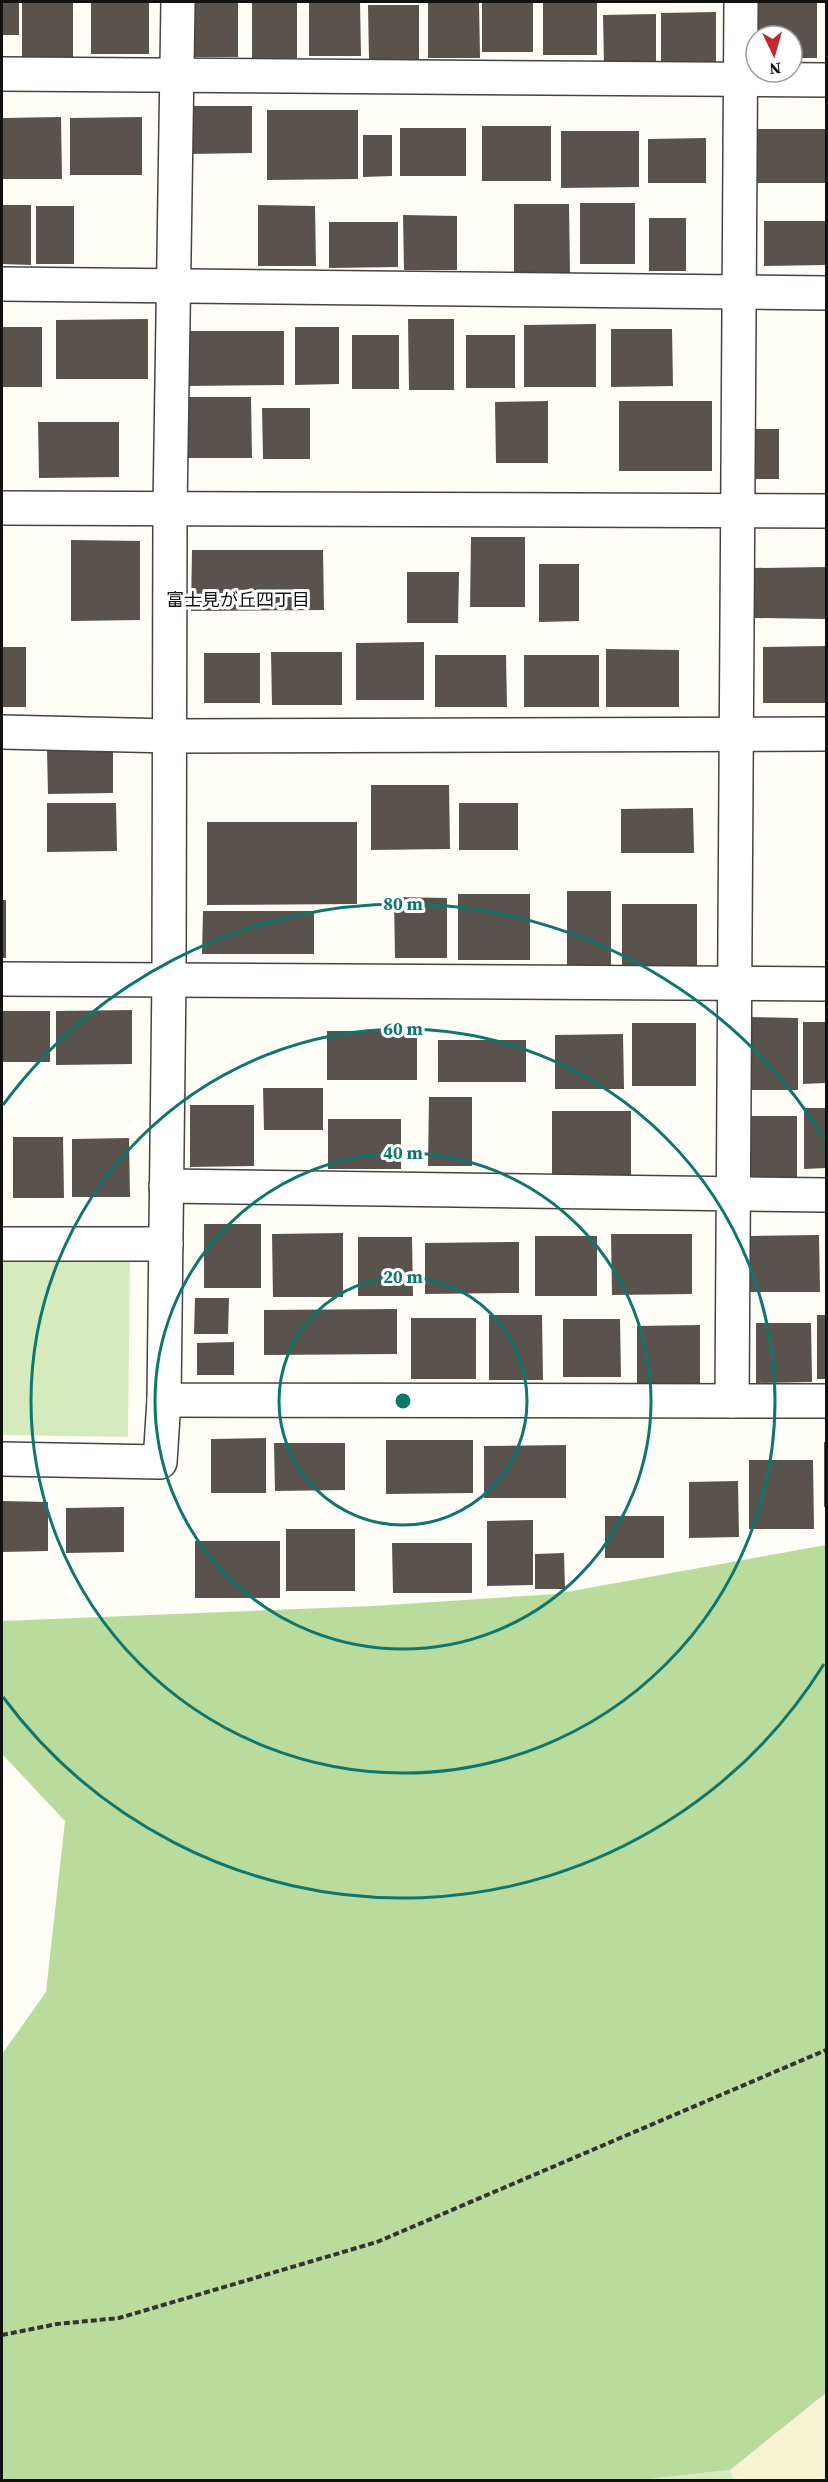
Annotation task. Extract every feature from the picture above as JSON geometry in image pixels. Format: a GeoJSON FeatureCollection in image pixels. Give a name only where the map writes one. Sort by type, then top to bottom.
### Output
{"type":"FeatureCollection","features":[{"type":"Feature","properties":{"kind":"street"},"geometry":{"type":"LineString","coordinates":[[2,1459],[160,1462],[164,1400],[170,978],[170,509],[178,2]]}},
{"type":"Feature","properties":{"kind":"street"},"geometry":{"type":"LineString","coordinates":[[732,1401],[741,2]]}},
{"type":"Feature","properties":{"kind":"street"},"geometry":{"type":"LineString","coordinates":[[2,74],[826,80]]}},
{"type":"Feature","properties":{"kind":"street"},"geometry":{"type":"LineString","coordinates":[[2,284],[826,293]]}},
{"type":"Feature","properties":{"kind":"street"},"geometry":{"type":"LineString","coordinates":[[2,508],[826,512]]}},
{"type":"Feature","properties":{"kind":"street"},"geometry":{"type":"LineString","coordinates":[[2,732],[170,736],[826,734]]}},
{"type":"Feature","properties":{"kind":"street"},"geometry":{"type":"LineString","coordinates":[[2,979],[170,978],[826,984]]}},
{"type":"Feature","properties":{"kind":"street"},"geometry":{"type":"LineString","coordinates":[[166,1186],[826,1195]]}},
{"type":"Feature","properties":{"kind":"street"},"geometry":{"type":"LineString","coordinates":[[2,1244],[166,1244]]}},
{"type":"Feature","properties":{"kind":"street"},"geometry":{"type":"LineString","coordinates":[[164,1400],[826,1401]]}},
{"type":"Feature","properties":{"kind":"path"},"geometry":{"type":"LineString","coordinates":[[2,2335],[57,2324],[119,2318],[376,2242],[826,2050]]}},
{"type":"Feature","properties":{"kind":"shaded area"},"geometry":{"type":"Polygon","coordinates":[[[826,2393],[826,2480],[734,2480],[730,2470],[826,2393]]]}},
{"type":"Feature","properties":{"kind":"green space"},"geometry":{"type":"Polygon","coordinates":[[[2,1261],[130,1262],[128,1437],[2,1435],[2,1261]]]}},
{"type":"Feature","properties":{"kind":"green space"},"geometry":{"type":"Polygon","coordinates":[[[826,1545],[826,2393],[730,2470],[639,2480],[2,2480],[2,2054],[46,1992],[65,1821],[2,1754],[2,1621],[373,1606],[555,1594],[826,1545]]]}},
{"type":"Feature","properties":{"kind":"green space"},"geometry":{"type":"Polygon","coordinates":[[[730,2470],[734,2480],[639,2480],[730,2470]]]}},
{"type":"Feature","properties":{"kind":"building"},"geometry":{"type":"Polygon","coordinates":[[[2,2],[19,2],[19,35],[2,35],[2,2]]]}},
{"type":"Feature","properties":{"kind":"building"},"geometry":{"type":"Polygon","coordinates":[[[22,2],[73,2],[73,58],[22,58],[22,2]]]}},
{"type":"Feature","properties":{"kind":"building"},"geometry":{"type":"Polygon","coordinates":[[[190,2],[238,2],[238,57],[190,57],[190,2]]]}},
{"type":"Feature","properties":{"kind":"building"},"geometry":{"type":"Polygon","coordinates":[[[252,2],[297,2],[297,58],[252,58],[252,2]]]}},
{"type":"Feature","properties":{"kind":"building"},"geometry":{"type":"Polygon","coordinates":[[[309,2],[360,2],[361,56],[309,56],[309,2]]]}},
{"type":"Feature","properties":{"kind":"building"},"geometry":{"type":"Polygon","coordinates":[[[428,2],[479,2],[480,58],[428,58],[428,2]]]}},
{"type":"Feature","properties":{"kind":"building"},"geometry":{"type":"Polygon","coordinates":[[[482,2],[533,2],[533,52],[482,52],[482,2]]]}},
{"type":"Feature","properties":{"kind":"building"},"geometry":{"type":"Polygon","coordinates":[[[543,2],[597,2],[597,55],[543,55],[543,2]]]}},
{"type":"Feature","properties":{"kind":"building"},"geometry":{"type":"Polygon","coordinates":[[[751,2],[817,2],[817,58],[804,58],[804,24],[754,24],[751,2]]]}},
{"type":"Feature","properties":{"kind":"building"},"geometry":{"type":"Polygon","coordinates":[[[91,3],[149,3],[149,54],[91,54],[91,3]]]}},
{"type":"Feature","properties":{"kind":"building"},"geometry":{"type":"Polygon","coordinates":[[[368,5],[419,5],[419,60],[369,60],[368,5]]]}},
{"type":"Feature","properties":{"kind":"building"},"geometry":{"type":"Polygon","coordinates":[[[716,12],[716,64],[661,64],[661,13],[716,12]]]}},
{"type":"Feature","properties":{"kind":"building"},"geometry":{"type":"Polygon","coordinates":[[[656,14],[656,63],[604,64],[603,15],[656,14]]]}},
{"type":"Feature","properties":{"kind":"building"},"geometry":{"type":"Polygon","coordinates":[[[187,106],[252,106],[252,153],[187,154],[187,106]]]}},
{"type":"Feature","properties":{"kind":"building"},"geometry":{"type":"Polygon","coordinates":[[[267,110],[358,110],[358,179],[267,180],[267,110]]]}},
{"type":"Feature","properties":{"kind":"building"},"geometry":{"type":"Polygon","coordinates":[[[61,117],[62,179],[2,179],[2,118],[61,117]]]}},
{"type":"Feature","properties":{"kind":"building"},"geometry":{"type":"Polygon","coordinates":[[[142,117],[142,175],[70,175],[70,118],[142,117]]]}},
{"type":"Feature","properties":{"kind":"building"},"geometry":{"type":"Polygon","coordinates":[[[482,126],[551,126],[551,181],[482,181],[482,126]]]}},
{"type":"Feature","properties":{"kind":"building"},"geometry":{"type":"Polygon","coordinates":[[[400,128],[466,128],[466,176],[400,176],[400,128]]]}},
{"type":"Feature","properties":{"kind":"building"},"geometry":{"type":"Polygon","coordinates":[[[754,129],[826,129],[826,183],[754,183],[754,129]]]}},
{"type":"Feature","properties":{"kind":"building"},"geometry":{"type":"Polygon","coordinates":[[[561,131],[639,131],[639,187],[561,188],[561,131]]]}},
{"type":"Feature","properties":{"kind":"building"},"geometry":{"type":"Polygon","coordinates":[[[363,135],[392,135],[392,176],[363,177],[363,135]]]}},
{"type":"Feature","properties":{"kind":"building"},"geometry":{"type":"Polygon","coordinates":[[[706,138],[706,183],[648,183],[648,139],[706,138]]]}},
{"type":"Feature","properties":{"kind":"building"},"geometry":{"type":"Polygon","coordinates":[[[580,203],[635,203],[635,264],[580,264],[580,203]]]}},
{"type":"Feature","properties":{"kind":"building"},"geometry":{"type":"Polygon","coordinates":[[[514,204],[569,204],[570,273],[514,273],[514,204]]]}},
{"type":"Feature","properties":{"kind":"building"},"geometry":{"type":"Polygon","coordinates":[[[2,205],[31,205],[31,265],[2,264],[2,205]]]}},
{"type":"Feature","properties":{"kind":"building"},"geometry":{"type":"Polygon","coordinates":[[[258,205],[315,206],[316,266],[258,266],[258,205]]]}},
{"type":"Feature","properties":{"kind":"building"},"geometry":{"type":"Polygon","coordinates":[[[36,206],[74,206],[74,264],[36,264],[36,206]]]}},
{"type":"Feature","properties":{"kind":"building"},"geometry":{"type":"Polygon","coordinates":[[[403,215],[457,216],[457,270],[404,270],[403,215]]]}},
{"type":"Feature","properties":{"kind":"building"},"geometry":{"type":"Polygon","coordinates":[[[649,218],[686,218],[686,271],[649,271],[649,218]]]}},
{"type":"Feature","properties":{"kind":"building"},"geometry":{"type":"Polygon","coordinates":[[[764,221],[826,221],[826,265],[764,266],[764,221]]]}},
{"type":"Feature","properties":{"kind":"building"},"geometry":{"type":"Polygon","coordinates":[[[329,222],[398,222],[398,267],[329,268],[329,222]]]}},
{"type":"Feature","properties":{"kind":"building"},"geometry":{"type":"Polygon","coordinates":[[[148,319],[148,379],[56,379],[56,320],[148,319]]]}},
{"type":"Feature","properties":{"kind":"building"},"geometry":{"type":"Polygon","coordinates":[[[408,319],[454,319],[454,390],[409,390],[408,319]]]}},
{"type":"Feature","properties":{"kind":"building"},"geometry":{"type":"Polygon","coordinates":[[[596,324],[596,387],[524,387],[524,325],[596,324]]]}},
{"type":"Feature","properties":{"kind":"building"},"geometry":{"type":"Polygon","coordinates":[[[2,327],[42,327],[42,387],[2,387],[2,327]]]}},
{"type":"Feature","properties":{"kind":"building"},"geometry":{"type":"Polygon","coordinates":[[[295,327],[339,327],[339,384],[295,385],[295,327]]]}},
{"type":"Feature","properties":{"kind":"building"},"geometry":{"type":"Polygon","coordinates":[[[611,329],[672,329],[673,386],[611,387],[611,329]]]}},
{"type":"Feature","properties":{"kind":"building"},"geometry":{"type":"Polygon","coordinates":[[[189,331],[284,331],[284,385],[188,386],[189,331]]]}},
{"type":"Feature","properties":{"kind":"building"},"geometry":{"type":"Polygon","coordinates":[[[352,335],[399,335],[399,389],[352,389],[352,335]]]}},
{"type":"Feature","properties":{"kind":"building"},"geometry":{"type":"Polygon","coordinates":[[[466,335],[515,335],[515,388],[466,388],[466,335]]]}},
{"type":"Feature","properties":{"kind":"building"},"geometry":{"type":"Polygon","coordinates":[[[183,397],[251,397],[252,458],[184,458],[183,397]]]}},
{"type":"Feature","properties":{"kind":"building"},"geometry":{"type":"Polygon","coordinates":[[[548,401],[548,463],[496,463],[495,402],[548,401]]]}},
{"type":"Feature","properties":{"kind":"building"},"geometry":{"type":"Polygon","coordinates":[[[619,401],[712,401],[712,471],[619,471],[619,401]]]}},
{"type":"Feature","properties":{"kind":"building"},"geometry":{"type":"Polygon","coordinates":[[[262,408],[310,408],[310,459],[263,459],[262,408]]]}},
{"type":"Feature","properties":{"kind":"building"},"geometry":{"type":"Polygon","coordinates":[[[38,422],[119,422],[119,477],[39,478],[38,422]]]}},
{"type":"Feature","properties":{"kind":"building"},"geometry":{"type":"Polygon","coordinates":[[[755,429],[779,429],[779,479],[755,479],[755,429]]]}},
{"type":"Feature","properties":{"kind":"building"},"geometry":{"type":"Polygon","coordinates":[[[471,537],[525,537],[525,607],[470,607],[471,537]]]}},
{"type":"Feature","properties":{"kind":"building"},"geometry":{"type":"Polygon","coordinates":[[[71,540],[140,541],[140,620],[71,621],[71,540]]]}},
{"type":"Feature","properties":{"kind":"building"},"geometry":{"type":"Polygon","coordinates":[[[192,550],[323,550],[324,610],[191,611],[192,550]]]}},
{"type":"Feature","properties":{"kind":"building"},"geometry":{"type":"Polygon","coordinates":[[[539,564],[579,564],[579,621],[539,622],[539,564]]]}},
{"type":"Feature","properties":{"kind":"building"},"geometry":{"type":"Polygon","coordinates":[[[826,567],[826,619],[753,618],[753,568],[826,567]]]}},
{"type":"Feature","properties":{"kind":"building"},"geometry":{"type":"Polygon","coordinates":[[[407,572],[459,572],[458,623],[407,623],[407,572]]]}},
{"type":"Feature","properties":{"kind":"building"},"geometry":{"type":"Polygon","coordinates":[[[424,642],[424,700],[356,700],[356,643],[424,642]]]}},
{"type":"Feature","properties":{"kind":"building"},"geometry":{"type":"Polygon","coordinates":[[[826,646],[826,703],[763,703],[763,647],[826,646]]]}},
{"type":"Feature","properties":{"kind":"building"},"geometry":{"type":"Polygon","coordinates":[[[2,647],[26,647],[26,707],[2,707],[2,647]]]}},
{"type":"Feature","properties":{"kind":"building"},"geometry":{"type":"Polygon","coordinates":[[[606,649],[679,650],[679,707],[606,707],[606,649]]]}},
{"type":"Feature","properties":{"kind":"building"},"geometry":{"type":"Polygon","coordinates":[[[271,652],[342,652],[342,705],[272,705],[271,652]]]}},
{"type":"Feature","properties":{"kind":"building"},"geometry":{"type":"Polygon","coordinates":[[[204,653],[260,653],[260,703],[204,703],[204,653]]]}},
{"type":"Feature","properties":{"kind":"building"},"geometry":{"type":"Polygon","coordinates":[[[435,655],[506,655],[507,707],[435,707],[435,655]]]}},
{"type":"Feature","properties":{"kind":"building"},"geometry":{"type":"Polygon","coordinates":[[[524,655],[599,655],[599,707],[524,707],[524,655]]]}},
{"type":"Feature","properties":{"kind":"building"},"geometry":{"type":"Polygon","coordinates":[[[47,749],[113,749],[113,793],[48,794],[47,749]]]}},
{"type":"Feature","properties":{"kind":"building"},"geometry":{"type":"Polygon","coordinates":[[[371,785],[449,785],[450,849],[371,850],[371,785]]]}},
{"type":"Feature","properties":{"kind":"building"},"geometry":{"type":"Polygon","coordinates":[[[47,803],[116,803],[117,851],[47,852],[47,803]]]}},
{"type":"Feature","properties":{"kind":"building"},"geometry":{"type":"Polygon","coordinates":[[[459,803],[518,803],[518,850],[459,850],[459,803]]]}},
{"type":"Feature","properties":{"kind":"building"},"geometry":{"type":"Polygon","coordinates":[[[693,808],[694,853],[621,853],[621,809],[693,808]]]}},
{"type":"Feature","properties":{"kind":"building"},"geometry":{"type":"Polygon","coordinates":[[[207,822],[357,822],[357,904],[207,905],[207,822]]]}},
{"type":"Feature","properties":{"kind":"building"},"geometry":{"type":"Polygon","coordinates":[[[567,891],[611,891],[611,968],[567,968],[567,891]]]}},
{"type":"Feature","properties":{"kind":"building"},"geometry":{"type":"Polygon","coordinates":[[[458,894],[530,894],[530,960],[458,960],[458,894]]]}},
{"type":"Feature","properties":{"kind":"building"},"geometry":{"type":"Polygon","coordinates":[[[394,897],[447,898],[447,958],[395,958],[394,897]]]}},
{"type":"Feature","properties":{"kind":"building"},"geometry":{"type":"Polygon","coordinates":[[[2,900],[6,900],[6,958],[2,958],[2,900]]]}},
{"type":"Feature","properties":{"kind":"building"},"geometry":{"type":"Polygon","coordinates":[[[622,904],[697,904],[697,966],[622,966],[622,904]]]}},
{"type":"Feature","properties":{"kind":"building"},"geometry":{"type":"Polygon","coordinates":[[[203,911],[314,911],[314,954],[202,954],[203,911]]]}},
{"type":"Feature","properties":{"kind":"building"},"geometry":{"type":"Polygon","coordinates":[[[132,1010],[132,1064],[56,1065],[56,1011],[132,1010]]]}},
{"type":"Feature","properties":{"kind":"building"},"geometry":{"type":"Polygon","coordinates":[[[2,1011],[50,1011],[50,1062],[2,1062],[2,1011]]]}},
{"type":"Feature","properties":{"kind":"building"},"geometry":{"type":"Polygon","coordinates":[[[745,1017],[798,1018],[798,1090],[745,1090],[745,1017]]]}},
{"type":"Feature","properties":{"kind":"building"},"geometry":{"type":"Polygon","coordinates":[[[803,1022],[826,1022],[826,1083],[803,1084],[803,1022]]]}},
{"type":"Feature","properties":{"kind":"building"},"geometry":{"type":"Polygon","coordinates":[[[632,1023],[696,1023],[696,1086],[632,1086],[632,1023]]]}},
{"type":"Feature","properties":{"kind":"building"},"geometry":{"type":"Polygon","coordinates":[[[327,1031],[417,1031],[417,1080],[327,1080],[327,1031]]]}},
{"type":"Feature","properties":{"kind":"building"},"geometry":{"type":"Polygon","coordinates":[[[623,1034],[624,1089],[555,1089],[555,1035],[623,1034]]]}},
{"type":"Feature","properties":{"kind":"building"},"geometry":{"type":"Polygon","coordinates":[[[438,1040],[526,1040],[526,1082],[438,1082],[438,1040]]]}},
{"type":"Feature","properties":{"kind":"building"},"geometry":{"type":"Polygon","coordinates":[[[263,1088],[323,1088],[323,1130],[264,1130],[263,1088]]]}},
{"type":"Feature","properties":{"kind":"building"},"geometry":{"type":"Polygon","coordinates":[[[429,1097],[472,1097],[472,1166],[428,1166],[429,1097]]]}},
{"type":"Feature","properties":{"kind":"building"},"geometry":{"type":"Polygon","coordinates":[[[190,1105],[254,1105],[254,1166],[190,1167],[190,1105]]]}},
{"type":"Feature","properties":{"kind":"building"},"geometry":{"type":"Polygon","coordinates":[[[804,1108],[826,1108],[826,1168],[804,1169],[804,1108]]]}},
{"type":"Feature","properties":{"kind":"building"},"geometry":{"type":"Polygon","coordinates":[[[552,1111],[631,1111],[631,1178],[552,1177],[552,1111]]]}},
{"type":"Feature","properties":{"kind":"building"},"geometry":{"type":"Polygon","coordinates":[[[744,1116],[797,1116],[797,1180],[744,1179],[744,1116]]]}},
{"type":"Feature","properties":{"kind":"building"},"geometry":{"type":"Polygon","coordinates":[[[328,1119],[401,1119],[401,1169],[328,1169],[328,1119]]]}},
{"type":"Feature","properties":{"kind":"building"},"geometry":{"type":"Polygon","coordinates":[[[13,1137],[63,1137],[64,1198],[13,1198],[13,1137]]]}},
{"type":"Feature","properties":{"kind":"building"},"geometry":{"type":"Polygon","coordinates":[[[129,1138],[130,1197],[72,1197],[72,1139],[129,1138]]]}},
{"type":"Feature","properties":{"kind":"building"},"geometry":{"type":"Polygon","coordinates":[[[204,1224],[261,1224],[261,1288],[204,1288],[204,1224]]]}},
{"type":"Feature","properties":{"kind":"building"},"geometry":{"type":"Polygon","coordinates":[[[343,1233],[343,1297],[273,1297],[272,1234],[343,1233]]]}},
{"type":"Feature","properties":{"kind":"building"},"geometry":{"type":"Polygon","coordinates":[[[611,1234],[692,1234],[692,1294],[612,1295],[611,1234]]]}},
{"type":"Feature","properties":{"kind":"building"},"geometry":{"type":"Polygon","coordinates":[[[819,1235],[820,1292],[750,1292],[750,1236],[819,1235]]]}},
{"type":"Feature","properties":{"kind":"building"},"geometry":{"type":"Polygon","coordinates":[[[535,1236],[597,1236],[597,1296],[535,1296],[535,1236]]]}},
{"type":"Feature","properties":{"kind":"building"},"geometry":{"type":"Polygon","coordinates":[[[358,1237],[412,1237],[413,1296],[358,1296],[358,1237]]]}},
{"type":"Feature","properties":{"kind":"building"},"geometry":{"type":"Polygon","coordinates":[[[519,1242],[519,1293],[425,1294],[425,1243],[519,1242]]]}},
{"type":"Feature","properties":{"kind":"building"},"geometry":{"type":"Polygon","coordinates":[[[195,1298],[229,1298],[228,1334],[194,1334],[195,1298]]]}},
{"type":"Feature","properties":{"kind":"building"},"geometry":{"type":"Polygon","coordinates":[[[397,1309],[397,1354],[264,1355],[264,1310],[397,1309]]]}},
{"type":"Feature","properties":{"kind":"building"},"geometry":{"type":"Polygon","coordinates":[[[489,1315],[542,1315],[543,1380],[489,1380],[489,1315]]]}},
{"type":"Feature","properties":{"kind":"building"},"geometry":{"type":"Polygon","coordinates":[[[817,1315],[826,1315],[826,1379],[817,1379],[817,1315]]]}},
{"type":"Feature","properties":{"kind":"building"},"geometry":{"type":"Polygon","coordinates":[[[411,1318],[476,1318],[476,1379],[411,1379],[411,1318]]]}},
{"type":"Feature","properties":{"kind":"building"},"geometry":{"type":"Polygon","coordinates":[[[563,1319],[620,1319],[621,1377],[563,1377],[563,1319]]]}},
{"type":"Feature","properties":{"kind":"building"},"geometry":{"type":"Polygon","coordinates":[[[756,1323],[811,1323],[812,1382],[756,1383],[756,1323]]]}},
{"type":"Feature","properties":{"kind":"building"},"geometry":{"type":"Polygon","coordinates":[[[700,1325],[700,1384],[637,1384],[637,1326],[700,1325]]]}},
{"type":"Feature","properties":{"kind":"building"},"geometry":{"type":"Polygon","coordinates":[[[234,1342],[234,1375],[197,1375],[197,1343],[234,1342]]]}},
{"type":"Feature","properties":{"kind":"building"},"geometry":{"type":"Polygon","coordinates":[[[266,1438],[266,1493],[211,1493],[211,1439],[266,1438]]]}},
{"type":"Feature","properties":{"kind":"building"},"geometry":{"type":"Polygon","coordinates":[[[386,1440],[473,1440],[473,1493],[386,1494],[386,1440]]]}},
{"type":"Feature","properties":{"kind":"building"},"geometry":{"type":"Polygon","coordinates":[[[824,1442],[826,1442],[826,1507],[824,1507],[824,1442]]]}},
{"type":"Feature","properties":{"kind":"building"},"geometry":{"type":"Polygon","coordinates":[[[274,1443],[345,1443],[345,1490],[275,1491],[274,1443]]]}},
{"type":"Feature","properties":{"kind":"building"},"geometry":{"type":"Polygon","coordinates":[[[566,1445],[566,1498],[484,1498],[484,1446],[566,1445]]]}},
{"type":"Feature","properties":{"kind":"building"},"geometry":{"type":"Polygon","coordinates":[[[749,1460],[813,1460],[814,1529],[749,1529],[749,1460]]]}},
{"type":"Feature","properties":{"kind":"building"},"geometry":{"type":"Polygon","coordinates":[[[738,1481],[739,1537],[689,1538],[689,1482],[738,1481]]]}},
{"type":"Feature","properties":{"kind":"building"},"geometry":{"type":"Polygon","coordinates":[[[2,1501],[48,1502],[48,1551],[2,1552],[2,1501]]]}},
{"type":"Feature","properties":{"kind":"building"},"geometry":{"type":"Polygon","coordinates":[[[124,1507],[124,1552],[66,1553],[66,1508],[124,1507]]]}},
{"type":"Feature","properties":{"kind":"building"},"geometry":{"type":"Polygon","coordinates":[[[605,1516],[664,1516],[664,1558],[605,1558],[605,1516]]]}},
{"type":"Feature","properties":{"kind":"building"},"geometry":{"type":"Polygon","coordinates":[[[533,1520],[533,1585],[487,1586],[487,1521],[533,1520]]]}},
{"type":"Feature","properties":{"kind":"building"},"geometry":{"type":"Polygon","coordinates":[[[286,1529],[355,1529],[355,1591],[286,1591],[286,1529]]]}},
{"type":"Feature","properties":{"kind":"building"},"geometry":{"type":"Polygon","coordinates":[[[195,1541],[280,1541],[280,1598],[195,1598],[195,1541]]]}},
{"type":"Feature","properties":{"kind":"building"},"geometry":{"type":"Polygon","coordinates":[[[392,1543],[472,1543],[472,1593],[393,1593],[392,1543]]]}},
{"type":"Feature","properties":{"kind":"building"},"geometry":{"type":"Polygon","coordinates":[[[564,1553],[565,1589],[535,1589],[535,1554],[564,1553]]]}},
{"type":"Feature","properties":{"kind":"district","name":"富士見が丘四丁目"},"geometry":{"type":"Point","coordinates":[238,599]}}]}
